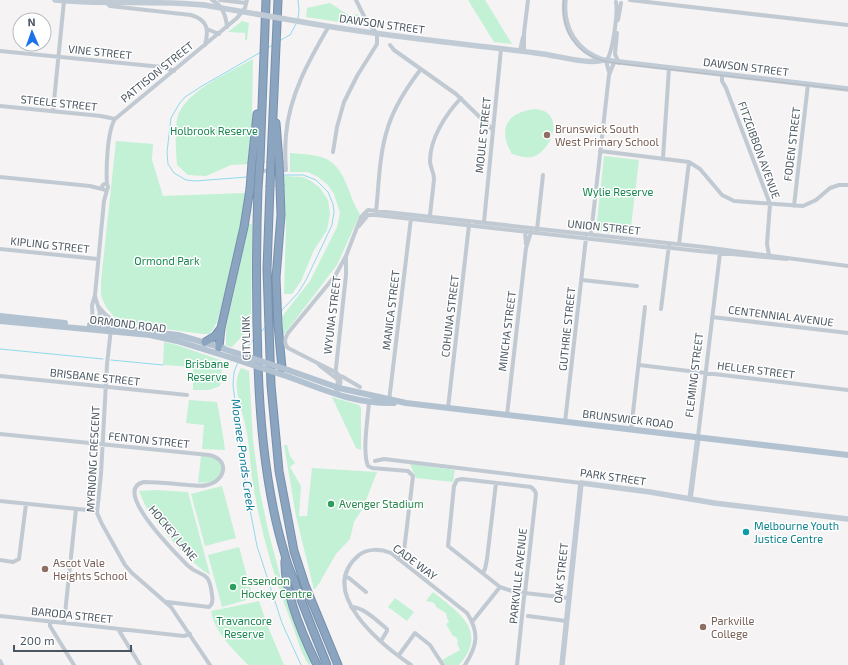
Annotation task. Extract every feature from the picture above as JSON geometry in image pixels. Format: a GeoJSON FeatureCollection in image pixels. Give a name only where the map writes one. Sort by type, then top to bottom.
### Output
{"type":"FeatureCollection","features":[{"type":"Feature","properties":{"kind":"highway","name":"CITYLINK"},"geometry":{"type":"LineString","coordinates":[[266,0],[257,230],[256,324],[260,407],[266,463],[274,514],[285,556],[327,665]]}},
{"type":"Feature","properties":{"kind":"highway","name":"CITYLINK"},"geometry":{"type":"LineString","coordinates":[[278,0],[273,91],[267,269],[273,413],[279,471],[294,551],[305,585],[338,665]]}},
{"type":"Feature","properties":{"kind":"highway"},"geometry":{"type":"LineString","coordinates":[[221,351],[221,328],[244,227],[250,189],[263,58]]}},
{"type":"Feature","properties":{"kind":"highway"},"geometry":{"type":"LineString","coordinates":[[273,91],[279,161],[281,215],[276,278],[277,303],[280,354],[286,372]]}},
{"type":"Feature","properties":{"kind":"highway"},"geometry":{"type":"LineString","coordinates":[[205,342],[215,336],[221,328]]}},
{"type":"Feature","properties":{"kind":"highway"},"geometry":{"type":"LineString","coordinates":[[272,368],[280,354]]}},
{"type":"Feature","properties":{"kind":"highway"},"geometry":{"type":"LineString","coordinates":[[285,556],[285,571],[293,602],[317,665]]}},
{"type":"Feature","properties":{"kind":"main road","name":"ORMOND ROAD"},"geometry":{"type":"LineString","coordinates":[[0,316],[111,329],[161,337],[221,351],[338,388]]}},
{"type":"Feature","properties":{"kind":"main road","name":"ORMOND ROAD"},"geometry":{"type":"LineString","coordinates":[[0,321],[94,327]]}},
{"type":"Feature","properties":{"kind":"main road","name":"ORMOND ROAD"},"geometry":{"type":"LineString","coordinates":[[111,329],[135,329],[178,335],[205,342],[221,351]]}},
{"type":"Feature","properties":{"kind":"main road","name":"ORMOND ROAD"},"geometry":{"type":"LineString","coordinates":[[272,368],[286,372],[338,395]]}},
{"type":"Feature","properties":{"kind":"main road","name":"BRUNSWICK ROAD"},"geometry":{"type":"LineString","coordinates":[[338,388],[369,399]]}},
{"type":"Feature","properties":{"kind":"main road","name":"BRUNSWICK ROAD"},"geometry":{"type":"LineString","coordinates":[[338,395],[848,455]]}},
{"type":"Feature","properties":{"kind":"street","name":"DAWSON STREET"},"geometry":{"type":"LineString","coordinates":[[55,0],[154,0],[204,5],[377,34],[522,51],[592,62],[617,62],[848,89]]}},
{"type":"Feature","properties":{"kind":"street"},"geometry":{"type":"LineString","coordinates":[[53,111],[64,1],[71,0]]}},
{"type":"Feature","properties":{"kind":"street"},"geometry":{"type":"LineString","coordinates":[[212,0],[217,2],[220,7],[226,18],[227,27]]}},
{"type":"Feature","properties":{"kind":"street"},"geometry":{"type":"LineString","coordinates":[[220,0],[246,1]]}},
{"type":"Feature","properties":{"kind":"street"},"geometry":{"type":"LineString","coordinates":[[333,152],[337,127],[344,102],[377,42],[377,34],[365,18],[356,0]]}},
{"type":"Feature","properties":{"kind":"street"},"geometry":{"type":"LineString","coordinates":[[522,51],[528,0]]}},
{"type":"Feature","properties":{"kind":"street"},"geometry":{"type":"LineString","coordinates":[[565,0],[564,13],[568,29],[576,42],[587,52],[605,61],[609,75],[590,234]]}},
{"type":"Feature","properties":{"kind":"street"},"geometry":{"type":"LineString","coordinates":[[614,1],[619,3],[631,0],[848,25]]}},
{"type":"Feature","properties":{"kind":"street"},"geometry":{"type":"LineString","coordinates":[[105,1],[110,6],[191,15],[201,20],[207,29],[219,34]]}},
{"type":"Feature","properties":{"kind":"street","name":"PATTISON STREET"},"geometry":{"type":"LineString","coordinates":[[115,119],[241,15],[246,1]]}},
{"type":"Feature","properties":{"kind":"street"},"geometry":{"type":"LineString","coordinates":[[605,61],[609,58],[612,47],[617,8],[614,1]]}},
{"type":"Feature","properties":{"kind":"street"},"geometry":{"type":"LineString","coordinates":[[609,75],[617,62],[615,54],[622,2]]}},
{"type":"Feature","properties":{"kind":"street"},"geometry":{"type":"LineString","coordinates":[[246,172],[286,170],[286,135],[292,105],[308,64],[329,26]]}},
{"type":"Feature","properties":{"kind":"street"},"geometry":{"type":"LineString","coordinates":[[205,45],[207,29]]}},
{"type":"Feature","properties":{"kind":"street"},"geometry":{"type":"LineString","coordinates":[[390,45],[394,50],[461,98],[493,130]]}},
{"type":"Feature","properties":{"kind":"street","name":"MOULE STREET"},"geometry":{"type":"LineString","coordinates":[[484,222],[501,49]]}},
{"type":"Feature","properties":{"kind":"street","name":"VINE STREET"},"geometry":{"type":"LineString","coordinates":[[0,51],[162,67],[174,71]]}},
{"type":"Feature","properties":{"kind":"street","name":"DAWSON STREET"},"geometry":{"type":"LineString","coordinates":[[558,56],[578,55],[587,52]]}},
{"type":"Feature","properties":{"kind":"street"},"geometry":{"type":"LineString","coordinates":[[664,158],[669,68]]}},
{"type":"Feature","properties":{"kind":"street"},"geometry":{"type":"LineString","coordinates":[[338,395],[338,388],[341,380],[337,376],[288,348],[285,345],[285,341],[288,333],[335,276],[346,256],[362,215],[368,210],[376,212],[383,150],[388,126],[401,97],[421,69]]}},
{"type":"Feature","properties":{"kind":"street","name":"FITZGIBBON AVENUE"},"geometry":{"type":"LineString","coordinates":[[724,75],[726,88],[770,204],[766,254]]}},
{"type":"Feature","properties":{"kind":"street","name":"FODEN STREET"},"geometry":{"type":"LineString","coordinates":[[794,206],[808,84]]}},
{"type":"Feature","properties":{"kind":"street"},"geometry":{"type":"LineString","coordinates":[[430,216],[434,179],[430,162],[432,151],[442,124],[461,98]]}},
{"type":"Feature","properties":{"kind":"street","name":"STEELE STREET"},"geometry":{"type":"LineString","coordinates":[[0,106],[100,116],[115,119]]}},
{"type":"Feature","properties":{"kind":"street"},"geometry":{"type":"LineString","coordinates":[[94,327],[92,305],[95,295],[104,187],[107,174],[111,130],[115,119]]}},
{"type":"Feature","properties":{"kind":"street"},"geometry":{"type":"LineString","coordinates":[[600,151],[689,162],[700,169],[722,195],[734,201],[794,206],[808,205],[830,188],[839,185],[848,185]]}},
{"type":"Feature","properties":{"kind":"street"},"geometry":{"type":"LineString","coordinates":[[679,244],[689,162]]}},
{"type":"Feature","properties":{"kind":"street"},"geometry":{"type":"LineString","coordinates":[[537,231],[543,175]]}},
{"type":"Feature","properties":{"kind":"street"},"geometry":{"type":"LineString","coordinates":[[0,177],[104,187]]}},
{"type":"Feature","properties":{"kind":"street","name":"UNION STREET"},"geometry":{"type":"LineString","coordinates":[[376,212],[430,216],[469,225],[531,232],[537,231],[590,234],[720,253],[781,260],[791,259]]}},
{"type":"Feature","properties":{"kind":"street","name":"UNION STREET"},"geometry":{"type":"LineString","coordinates":[[376,212],[410,218],[484,222],[586,238],[669,245],[679,244],[766,254],[791,259],[848,266]]}},
{"type":"Feature","properties":{"kind":"street","name":"MANICA STREET"},"geometry":{"type":"LineString","coordinates":[[389,401],[410,218]]}},
{"type":"Feature","properties":{"kind":"street","name":"COHUNA STREET"},"geometry":{"type":"LineString","coordinates":[[448,408],[469,225]]}},
{"type":"Feature","properties":{"kind":"street","name":"MINCHA STREET"},"geometry":{"type":"LineString","coordinates":[[506,415],[526,248],[525,231]]}},
{"type":"Feature","properties":{"kind":"street","name":"MINCHA STREET"},"geometry":{"type":"LineString","coordinates":[[526,248],[531,232]]}},
{"type":"Feature","properties":{"kind":"street","name":"GUTHRIE STREET"},"geometry":{"type":"LineString","coordinates":[[565,422],[586,238]]}},
{"type":"Feature","properties":{"kind":"street"},"geometry":{"type":"LineString","coordinates":[[662,309],[669,245]]}},
{"type":"Feature","properties":{"kind":"street","name":"KIPLING STREET"},"geometry":{"type":"LineString","coordinates":[[0,249],[98,259]]}},
{"type":"Feature","properties":{"kind":"street","name":"FLEMING STREET"},"geometry":{"type":"LineString","coordinates":[[690,499],[720,253]]}},
{"type":"Feature","properties":{"kind":"street","name":"WYUNA STREET"},"geometry":{"type":"LineString","coordinates":[[337,376],[335,371],[346,275],[346,256]]}},
{"type":"Feature","properties":{"kind":"street"},"geometry":{"type":"LineString","coordinates":[[582,280],[637,286]]}},
{"type":"Feature","properties":{"kind":"street"},"geometry":{"type":"LineString","coordinates":[[94,327],[100,314],[95,295]]}},
{"type":"Feature","properties":{"kind":"street"},"geometry":{"type":"LineString","coordinates":[[98,306],[113,322],[135,329]]}},
{"type":"Feature","properties":{"kind":"street"},"geometry":{"type":"LineString","coordinates":[[631,430],[645,306]]}},
{"type":"Feature","properties":{"kind":"street","name":"CENTENNIAL AVENUE"},"geometry":{"type":"LineString","coordinates":[[712,317],[848,333]]}},
{"type":"Feature","properties":{"kind":"street","name":"MYRNONG CRESCENT"},"geometry":{"type":"LineString","coordinates":[[111,329],[97,511],[98,517],[127,568],[167,602],[210,665]]}},
{"type":"Feature","properties":{"kind":"street"},"geometry":{"type":"LineString","coordinates":[[313,362],[335,371]]}},
{"type":"Feature","properties":{"kind":"street","name":"HELLER STREET"},"geometry":{"type":"LineString","coordinates":[[639,365],[848,390]]}},
{"type":"Feature","properties":{"kind":"street","name":"BRISBANE STREET"},"geometry":{"type":"LineString","coordinates":[[0,376],[187,395]]}},
{"type":"Feature","properties":{"kind":"street"},"geometry":{"type":"LineString","coordinates":[[337,376],[342,376],[360,388]]}},
{"type":"Feature","properties":{"kind":"street"},"geometry":{"type":"LineString","coordinates":[[369,399],[366,433],[366,461],[370,468],[408,471],[413,476],[404,551],[398,559]]}},
{"type":"Feature","properties":{"kind":"street","name":"FENTON STREET"},"geometry":{"type":"LineString","coordinates":[[0,434],[201,454]]}},
{"type":"Feature","properties":{"kind":"street","name":"HOCKEY LANE"},"geometry":{"type":"LineString","coordinates":[[167,602],[209,607],[212,603],[211,585],[206,575],[190,568],[153,527],[142,512],[134,493],[137,485],[144,482],[199,486],[216,482],[223,474],[223,464],[220,459],[214,456],[201,454]]}},
{"type":"Feature","properties":{"kind":"street","name":"PARK STREET"},"geometry":{"type":"LineString","coordinates":[[375,461],[384,459],[581,483],[690,499],[848,519]]}},
{"type":"Feature","properties":{"kind":"street"},"geometry":{"type":"LineString","coordinates":[[483,573],[487,558],[496,483],[462,479],[456,481],[454,486],[448,546],[500,587],[512,591],[568,598]]}},
{"type":"Feature","properties":{"kind":"street","name":"PARKVILLE AVENUE"},"geometry":{"type":"LineString","coordinates":[[496,483],[531,487],[534,489],[536,494],[517,665]]}},
{"type":"Feature","properties":{"kind":"street","name":"OAK STREET"},"geometry":{"type":"LineString","coordinates":[[562,665],[581,483]]}},
{"type":"Feature","properties":{"kind":"street"},"geometry":{"type":"LineString","coordinates":[[0,501],[97,511]]}},
{"type":"Feature","properties":{"kind":"street"},"geometry":{"type":"LineString","coordinates":[[0,560],[13,562],[18,560],[20,557],[26,504]]}},
{"type":"Feature","properties":{"kind":"street"},"geometry":{"type":"LineString","coordinates":[[64,623],[76,509]]}},
{"type":"Feature","properties":{"kind":"street","name":"CADE WAY"},"geometry":{"type":"LineString","coordinates":[[345,576],[347,570],[360,554],[371,550],[383,550],[398,559],[467,613],[472,622]]}},
{"type":"Feature","properties":{"kind":"street"},"geometry":{"type":"LineString","coordinates":[[366,592],[345,576],[344,585],[346,596],[356,616],[367,629],[411,665]]}},
{"type":"Feature","properties":{"kind":"street"},"geometry":{"type":"LineString","coordinates":[[465,665],[473,652],[474,647],[475,632],[472,622],[500,587]]}},
{"type":"Feature","properties":{"kind":"street"},"geometry":{"type":"LineString","coordinates":[[351,607],[357,607],[362,610],[387,629],[388,631],[381,641]]}},
{"type":"Feature","properties":{"kind":"street","name":"BARODA STREET"},"geometry":{"type":"LineString","coordinates":[[0,616],[184,636],[190,634]]}},
{"type":"Feature","properties":{"kind":"street"},"geometry":{"type":"LineString","coordinates":[[528,616],[566,621]]}},
{"type":"Feature","properties":{"kind":"street"},"geometry":{"type":"LineString","coordinates":[[50,622],[51,628],[74,665]]}},
{"type":"Feature","properties":{"kind":"street"},"geometry":{"type":"LineString","coordinates":[[118,629],[140,665]]}},
{"type":"Feature","properties":{"kind":"street"},"geometry":{"type":"LineString","coordinates":[[399,655],[415,633],[430,645],[443,665]]}},
{"type":"Feature","properties":{"kind":"green space"},"geometry":{"type":"Polygon","coordinates":[[[468,0],[485,0],[512,44],[494,42],[468,0]]]}},
{"type":"Feature","properties":{"kind":"green space"},"geometry":{"type":"Polygon","coordinates":[[[330,3],[350,16],[357,14],[366,26],[306,17],[307,8],[330,3]]]}},
{"type":"Feature","properties":{"kind":"green space"},"geometry":{"type":"Polygon","coordinates":[[[242,21],[249,23],[247,40],[245,40],[245,33],[228,32],[242,21]]]}},
{"type":"Feature","properties":{"kind":"green space","name":"Holbrook Reserve"},"geometry":{"type":"Polygon","coordinates":[[[253,59],[251,164],[231,165],[206,176],[188,175],[177,165],[177,118],[184,104],[201,89],[222,75],[253,59]]]}},
{"type":"Feature","properties":{"kind":"green space"},"geometry":{"type":"Polygon","coordinates":[[[535,109],[544,111],[550,116],[553,122],[553,129],[548,144],[537,155],[531,157],[512,154],[505,137],[507,123],[517,114],[535,109]]]}},
{"type":"Feature","properties":{"kind":"green space","name":"Ormond Park"},"geometry":{"type":"Polygon","coordinates":[[[116,141],[153,144],[152,160],[163,196],[245,193],[240,238],[217,322],[210,334],[128,324],[115,318],[106,307],[101,296],[101,281],[116,141]]]}},
{"type":"Feature","properties":{"kind":"green space"},"geometry":{"type":"Polygon","coordinates":[[[290,153],[307,154],[324,158],[331,162],[342,175],[360,214],[337,265],[282,337],[281,318],[310,281],[337,227],[340,213],[334,194],[327,184],[308,172],[290,172],[290,153]]]}},
{"type":"Feature","properties":{"kind":"green space","name":"Wylie Reserve"},"geometry":{"type":"Polygon","coordinates":[[[604,156],[639,160],[630,235],[596,231],[604,156]]]}},
{"type":"Feature","properties":{"kind":"green space"},"geometry":{"type":"Polygon","coordinates":[[[284,176],[303,177],[320,188],[328,200],[330,214],[327,230],[314,250],[301,281],[292,294],[284,294],[286,229],[284,176]]]}},
{"type":"Feature","properties":{"kind":"green space"},"geometry":{"type":"Polygon","coordinates":[[[249,224],[252,224],[251,326],[232,347],[226,346],[226,328],[249,224]]]}},
{"type":"Feature","properties":{"kind":"green space","name":"Brisbane Reserve"},"geometry":{"type":"Polygon","coordinates":[[[164,342],[223,361],[220,386],[209,390],[193,390],[193,367],[163,365],[164,342]]]}},
{"type":"Feature","properties":{"kind":"green space"},"geometry":{"type":"Polygon","coordinates":[[[241,368],[249,371],[253,440],[260,492],[268,530],[281,579],[313,661],[309,665],[301,651],[279,589],[260,520],[253,484],[247,436],[237,390],[238,375],[241,368]]]}},
{"type":"Feature","properties":{"kind":"green space"},"geometry":{"type":"Polygon","coordinates":[[[332,397],[359,405],[361,408],[361,450],[356,448],[332,397]]]}},
{"type":"Feature","properties":{"kind":"green space"},"geometry":{"type":"Polygon","coordinates":[[[189,400],[217,402],[225,450],[202,449],[204,425],[186,423],[189,400]]]}},
{"type":"Feature","properties":{"kind":"green space"},"geometry":{"type":"Polygon","coordinates":[[[284,445],[287,445],[290,456],[295,463],[290,467],[301,486],[299,516],[307,516],[312,468],[377,472],[363,508],[354,522],[350,539],[336,554],[321,581],[314,590],[296,516],[284,445]]]}},
{"type":"Feature","properties":{"kind":"green space"},"geometry":{"type":"Polygon","coordinates":[[[201,456],[209,456],[219,462],[221,471],[219,477],[214,481],[198,483],[201,456]]]}},
{"type":"Feature","properties":{"kind":"green space"},"geometry":{"type":"Polygon","coordinates":[[[410,464],[455,470],[453,482],[416,478],[410,464]]]}},
{"type":"Feature","properties":{"kind":"green space"},"geometry":{"type":"Polygon","coordinates":[[[222,486],[236,538],[205,546],[191,494],[222,486]]]}},
{"type":"Feature","properties":{"kind":"green space"},"geometry":{"type":"Polygon","coordinates":[[[155,490],[188,492],[210,575],[184,553],[158,523],[145,505],[139,491],[155,490]]]}},
{"type":"Feature","properties":{"kind":"green space","name":"Essendon Hockey Centre"},"geometry":{"type":"Polygon","coordinates":[[[239,547],[253,598],[222,607],[208,555],[239,547]]]}},
{"type":"Feature","properties":{"kind":"green space"},"geometry":{"type":"Polygon","coordinates":[[[433,592],[460,615],[467,623],[471,632],[471,642],[468,653],[459,665],[446,665],[442,660],[460,650],[456,637],[453,636],[446,624],[449,622],[446,613],[436,607],[432,602],[426,601],[433,592]]]}},
{"type":"Feature","properties":{"kind":"green space"},"geometry":{"type":"Polygon","coordinates":[[[395,598],[414,612],[407,621],[388,607],[395,598]]]}},
{"type":"Feature","properties":{"kind":"green space","name":"Travancore Reserve"},"geometry":{"type":"Polygon","coordinates":[[[259,601],[284,665],[248,665],[225,640],[213,619],[211,611],[259,601]]]}},
{"type":"Feature","properties":{"kind":"waterway","name":"Moonee Ponds Creek"},"geometry":{"type":"LineString","coordinates":[[298,0],[298,19]]}},
{"type":"Feature","properties":{"kind":"waterway","name":"Moonee Ponds Creek"},"geometry":{"type":"LineString","coordinates":[[279,41],[290,35],[296,24]]}},
{"type":"Feature","properties":{"kind":"waterway","name":"Moonee Ponds Creek"},"geometry":{"type":"LineString","coordinates":[[267,48],[273,45]]}},
{"type":"Feature","properties":{"kind":"waterway","name":"Moonee Ponds Creek"},"geometry":{"type":"LineString","coordinates":[[247,177],[195,181],[186,180],[174,173],[168,164],[167,152],[171,118],[185,97],[261,52]]}},
{"type":"Feature","properties":{"kind":"waterway","name":"Moonee Ponds Creek"},"geometry":{"type":"LineString","coordinates":[[281,311],[298,293],[306,280],[332,225],[334,212],[333,204],[328,192],[316,180],[303,175],[282,175]]}},
{"type":"Feature","properties":{"kind":"waterway","name":"Moonee Ponds Creek"},"geometry":{"type":"LineString","coordinates":[[260,333],[266,326]]}},
{"type":"Feature","properties":{"kind":"waterway","name":"Moonee Ponds Creek"},"geometry":{"type":"LineString","coordinates":[[243,352],[254,339]]}},
{"type":"Feature","properties":{"kind":"waterway"},"geometry":{"type":"LineString","coordinates":[[0,349],[103,359]]}},
{"type":"Feature","properties":{"kind":"waterway"},"geometry":{"type":"LineString","coordinates":[[111,360],[163,365]]}},
{"type":"Feature","properties":{"kind":"waterway","name":"Moonee Ponds Creek"},"geometry":{"type":"LineString","coordinates":[[238,362],[234,372],[233,385],[246,489],[257,546],[282,623],[301,665]]}},
{"type":"Feature","properties":{"kind":"tram line"},"geometry":{"type":"LineString","coordinates":[[564,0],[565,24],[569,34],[582,50],[591,56],[602,60],[614,63],[848,90]]}},
{"type":"Feature","properties":{"kind":"place","name":"Brunswick South West Primary School"},"geometry":{"type":"Point","coordinates":[547,135]}},
{"type":"Feature","properties":{"kind":"place","name":"Avenger Stadium"},"geometry":{"type":"Point","coordinates":[331,504]}},
{"type":"Feature","properties":{"kind":"place","name":"Melbourne Youth Justice Centre"},"geometry":{"type":"Point","coordinates":[746,532]}},
{"type":"Feature","properties":{"kind":"place","name":"Ascot Vale Heights School"},"geometry":{"type":"Point","coordinates":[45,569]}},
{"type":"Feature","properties":{"kind":"place","name":"Essendon Hockey Centre"},"geometry":{"type":"Point","coordinates":[233,587]}},
{"type":"Feature","properties":{"kind":"place","name":"Parkville College"},"geometry":{"type":"Point","coordinates":[703,627]}}]}
